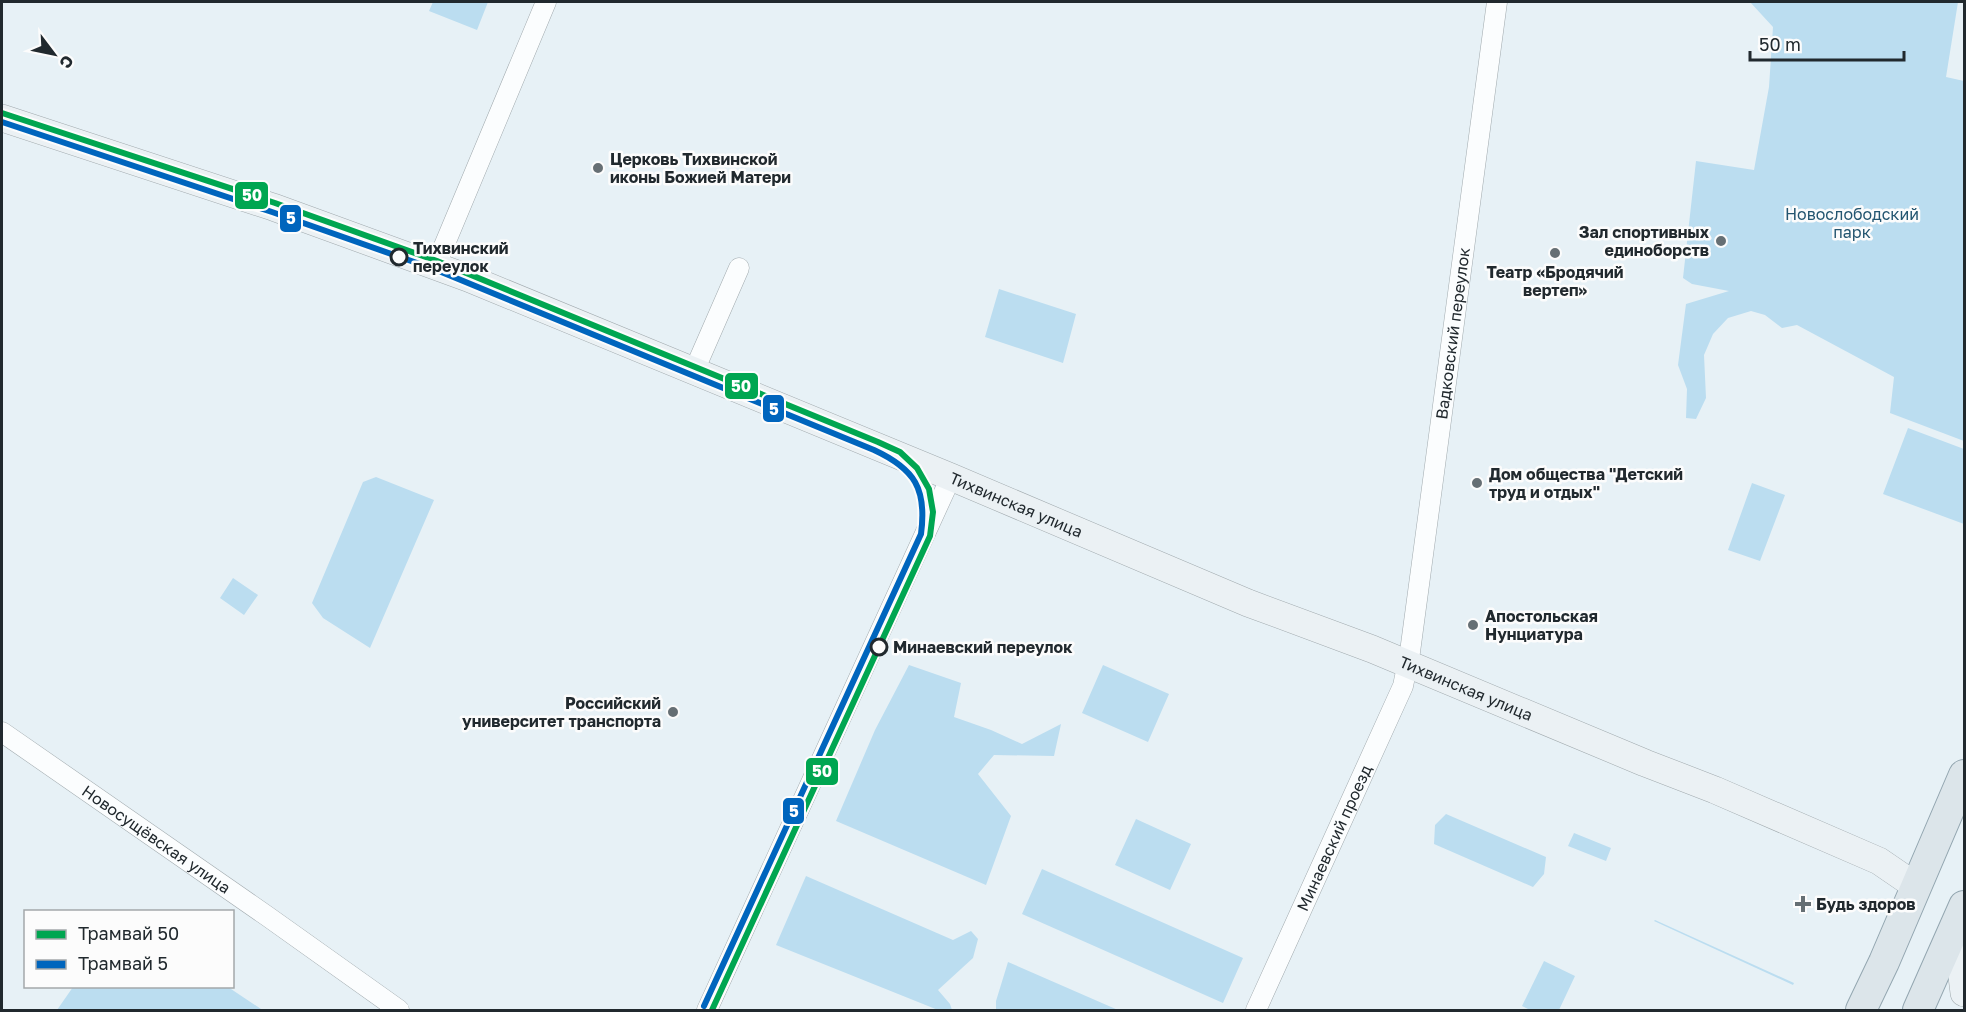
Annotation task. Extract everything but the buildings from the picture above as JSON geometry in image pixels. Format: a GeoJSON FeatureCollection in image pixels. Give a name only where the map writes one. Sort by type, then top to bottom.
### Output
{"type":"FeatureCollection","features":[{"type":"Feature","properties":{"kind":"main road"},"geometry":{"type":"LineString","coordinates":[[1861,1011],[1965,774]]}},
{"type":"Feature","properties":{"kind":"main road"},"geometry":{"type":"LineString","coordinates":[[1918,1011],[1965,906]]}},
{"type":"Feature","properties":{"kind":"street"},"geometry":{"type":"LineString","coordinates":[[436,265],[546,2]]}},
{"type":"Feature","properties":{"kind":"street","name":"Вадковский переулок"},"geometry":{"type":"LineString","coordinates":[[1408,664],[1497,2]]}},
{"type":"Feature","properties":{"kind":"street","name":"Тихвинская улица"},"geometry":{"type":"LineString","coordinates":[[2,118],[262,203],[436,265],[694,370],[1248,603],[1408,664],[1715,790],[1879,861],[1917,887]]}},
{"type":"Feature","properties":{"kind":"street"},"geometry":{"type":"LineString","coordinates":[[694,370],[739,268]]}},
{"type":"Feature","properties":{"kind":"street"},"geometry":{"type":"LineString","coordinates":[[708,1011],[951,477]]}},
{"type":"Feature","properties":{"kind":"street","name":"Минаевский проезд"},"geometry":{"type":"LineString","coordinates":[[1256,1011],[1396,704],[1408,664]]}},
{"type":"Feature","properties":{"kind":"street","name":"Новосущёвская улица"},"geometry":{"type":"LineString","coordinates":[[2,732],[267,916],[399,1011]]}},
{"type":"Feature","properties":{"kind":"street"},"geometry":{"type":"LineString","coordinates":[[1965,937],[1960,968],[1965,993]]}},
{"type":"Feature","properties":{"kind":"green space"},"geometry":{"type":"Polygon","coordinates":[[[433,2],[488,2],[477,30],[429,11],[433,2]]]}},
{"type":"Feature","properties":{"kind":"green space","name":"Новослободский парк"},"geometry":{"type":"Polygon","coordinates":[[[1750,2],[1958,2],[1946,77],[1964,81],[1964,441],[1890,413],[1894,377],[1797,325],[1782,328],[1765,315],[1751,311],[1728,318],[1713,334],[1704,355],[1706,398],[1696,419],[1686,418],[1687,389],[1678,365],[1686,304],[1729,291],[1692,284],[1683,278],[1696,161],[1754,170],[1769,87],[1773,27],[1750,2]]]}},
{"type":"Feature","properties":{"kind":"green space"},"geometry":{"type":"Polygon","coordinates":[[[999,289],[1076,314],[1063,363],[985,337],[999,289]]]}},
{"type":"Feature","properties":{"kind":"green space"},"geometry":{"type":"Polygon","coordinates":[[[1908,428],[1964,449],[1964,524],[1883,494],[1908,428]]]}},
{"type":"Feature","properties":{"kind":"green space"},"geometry":{"type":"Polygon","coordinates":[[[376,477],[434,500],[370,648],[323,618],[312,603],[363,482],[376,477]]]}},
{"type":"Feature","properties":{"kind":"green space"},"geometry":{"type":"Polygon","coordinates":[[[1752,483],[1785,495],[1760,561],[1728,550],[1752,483]]]}},
{"type":"Feature","properties":{"kind":"green space"},"geometry":{"type":"Polygon","coordinates":[[[233,578],[258,595],[244,615],[220,598],[233,578]]]}},
{"type":"Feature","properties":{"kind":"green space"},"geometry":{"type":"Polygon","coordinates":[[[909,665],[961,683],[954,717],[1022,744],[1061,724],[1054,756],[994,755],[978,774],[1011,816],[986,885],[836,821],[875,730],[909,665]]]}},
{"type":"Feature","properties":{"kind":"green space"},"geometry":{"type":"Polygon","coordinates":[[[1103,665],[1169,694],[1148,742],[1082,713],[1103,665]]]}},
{"type":"Feature","properties":{"kind":"green space"},"geometry":{"type":"Polygon","coordinates":[[[1446,814],[1546,857],[1544,874],[1533,887],[1434,844],[1435,825],[1446,814]]]}},
{"type":"Feature","properties":{"kind":"green space"},"geometry":{"type":"Polygon","coordinates":[[[1136,819],[1191,844],[1170,890],[1115,865],[1136,819]]]}},
{"type":"Feature","properties":{"kind":"green space"},"geometry":{"type":"Polygon","coordinates":[[[1574,833],[1611,848],[1606,861],[1568,846],[1574,833]]]}},
{"type":"Feature","properties":{"kind":"green space"},"geometry":{"type":"Polygon","coordinates":[[[1042,869],[1243,958],[1223,1003],[1022,914],[1042,869]]]}},
{"type":"Feature","properties":{"kind":"green space"},"geometry":{"type":"Polygon","coordinates":[[[806,876],[953,940],[971,931],[978,939],[973,958],[938,990],[950,1004],[952,1010],[938,1010],[776,945],[806,876]]]}},
{"type":"Feature","properties":{"kind":"green space"},"geometry":{"type":"Polygon","coordinates":[[[1655,920],[1794,983],[1793,985],[1655,920]]]}},
{"type":"Feature","properties":{"kind":"green space"},"geometry":{"type":"Polygon","coordinates":[[[1544,961],[1575,976],[1559,1010],[1530,1010],[1522,1006],[1544,961]]]}},
{"type":"Feature","properties":{"kind":"green space"},"geometry":{"type":"Polygon","coordinates":[[[1008,962],[1118,1010],[996,1010],[996,1001],[1008,962]]]}},
{"type":"Feature","properties":{"kind":"green space"},"geometry":{"type":"Polygon","coordinates":[[[72,988],[230,988],[261,1009],[57,1010],[72,988]]]}},
{"type":"Feature","properties":{"kind":"tram line","name":"50"},"geometry":{"type":"LineString","coordinates":[[2,113],[275,203],[437,261],[878,442],[900,452],[917,468],[929,489],[933,512],[930,536],[712,1010]]}},
{"type":"Feature","properties":{"kind":"tram line","name":"5"},"geometry":{"type":"LineString","coordinates":[[2,122],[434,269],[874,450],[888,457],[908,473],[920,493],[921,534],[704,1006]]}},
{"type":"Feature","properties":{"kind":"place","name":"Церковь Тихвинской иконы Божией Матери"},"geometry":{"type":"Point","coordinates":[598,168]}},
{"type":"Feature","properties":{"kind":"place","name":"Зал спортивных единоборств"},"geometry":{"type":"Point","coordinates":[1721,241]}},
{"type":"Feature","properties":{"kind":"place","name":"Театр «Бродячий вертеп»"},"geometry":{"type":"Point","coordinates":[1555,253]}},
{"type":"Feature","properties":{"kind":"place","name":"Тихвинский переулок"},"geometry":{"type":"Point","coordinates":[399,257]}},
{"type":"Feature","properties":{"kind":"place","name":"Дом общества \"Детский труд и отдых\""},"geometry":{"type":"Point","coordinates":[1477,483]}},
{"type":"Feature","properties":{"kind":"place","name":"Апостольская Нунциатура"},"geometry":{"type":"Point","coordinates":[1473,625]}},
{"type":"Feature","properties":{"kind":"place","name":"Минаевский переулок"},"geometry":{"type":"Point","coordinates":[879,647]}},
{"type":"Feature","properties":{"kind":"place","name":"Российский университет транспорта"},"geometry":{"type":"Point","coordinates":[673,712]}},
{"type":"Feature","properties":{"kind":"place","name":"Будь здоров"},"geometry":{"type":"Point","coordinates":[1803,904]}}]}
